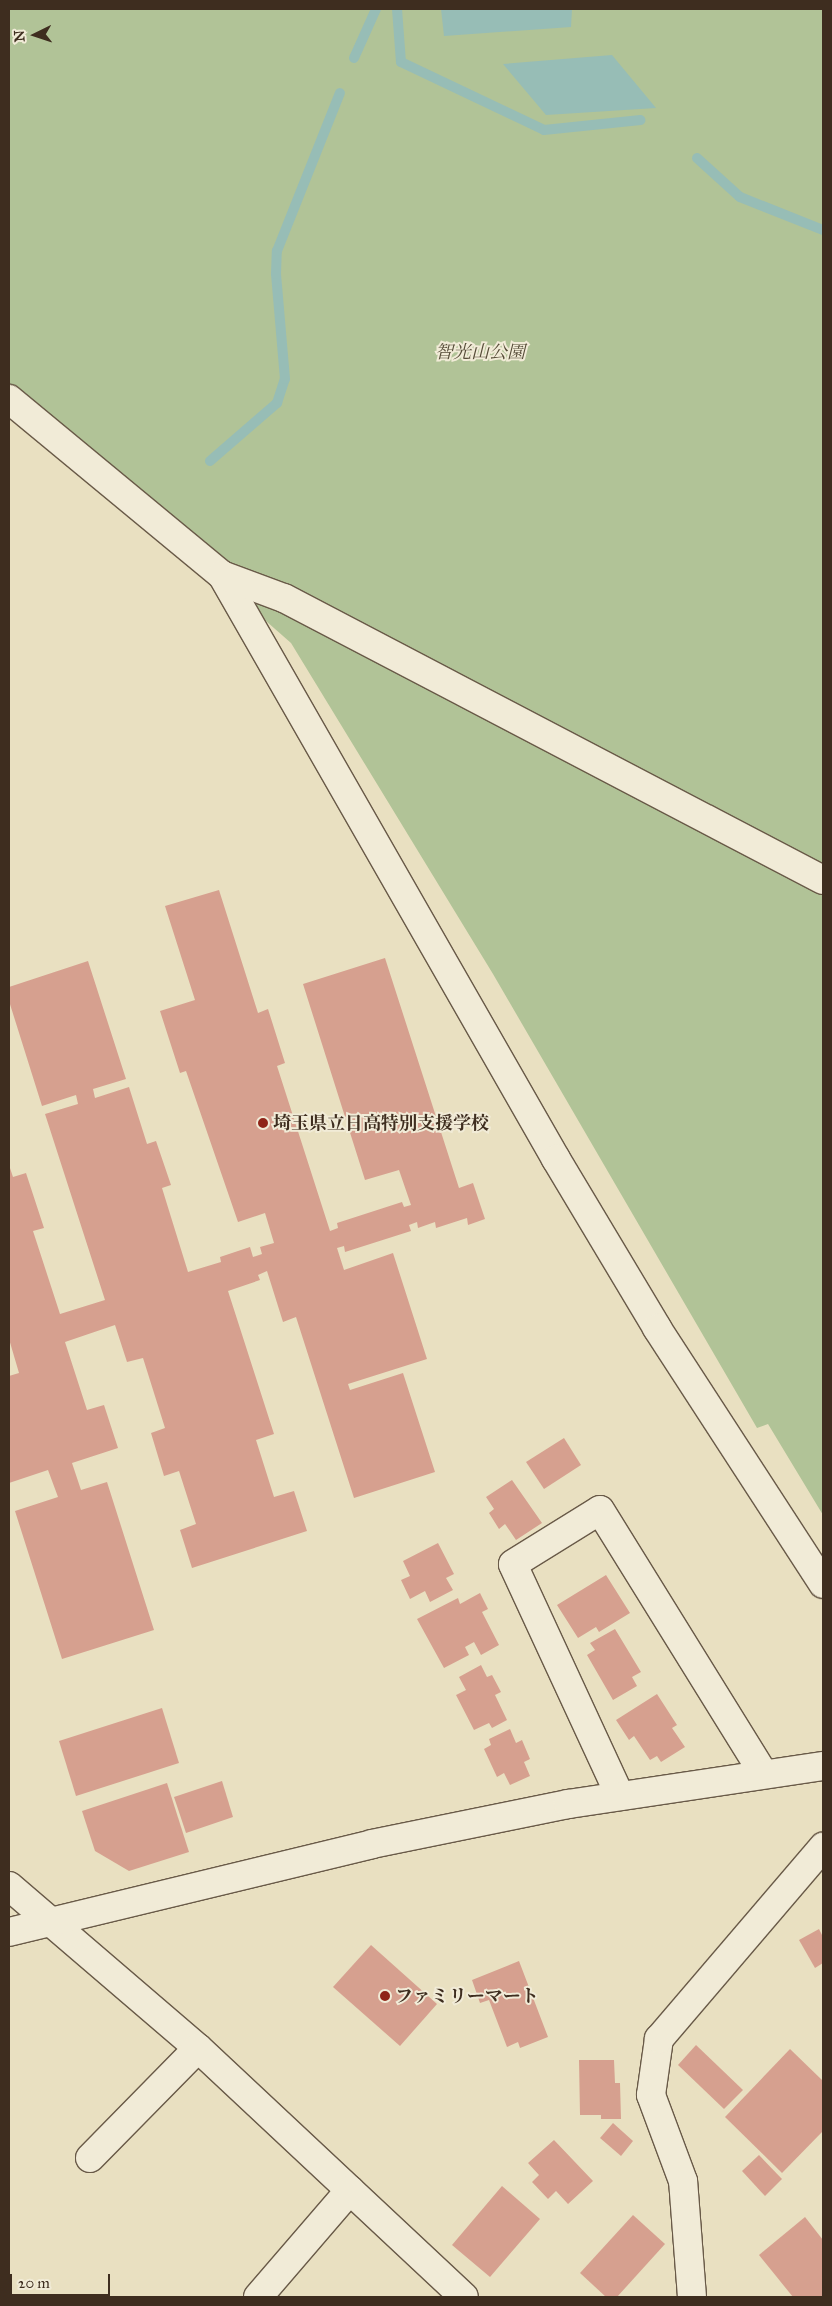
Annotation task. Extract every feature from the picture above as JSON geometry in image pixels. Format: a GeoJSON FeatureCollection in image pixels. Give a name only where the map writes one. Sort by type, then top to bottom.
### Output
{"type":"FeatureCollection","features":[{"type":"Feature","properties":{"kind":"street"},"geometry":{"type":"LineString","coordinates":[[9,399],[222,575],[284,598],[823,880]]}},
{"type":"Feature","properties":{"kind":"street"},"geometry":{"type":"LineString","coordinates":[[222,575],[571,1184],[657,1328],[823,1584]]}},
{"type":"Feature","properties":{"kind":"street"},"geometry":{"type":"LineString","coordinates":[[620,1796],[513,1564],[600,1510],[763,1773]]}},
{"type":"Feature","properties":{"kind":"street"},"geometry":{"type":"LineString","coordinates":[[9,1932],[372,1844],[620,1796],[763,1773],[823,1766]]}},
{"type":"Feature","properties":{"kind":"street"},"geometry":{"type":"LineString","coordinates":[[692,2297],[684,2181],[651,2095],[658,2039],[823,1848]]}},
{"type":"Feature","properties":{"kind":"street"},"geometry":{"type":"LineString","coordinates":[[9,1886],[198,2048],[464,2297]]}},
{"type":"Feature","properties":{"kind":"street"},"geometry":{"type":"LineString","coordinates":[[90,2158],[198,2048]]}},
{"type":"Feature","properties":{"kind":"street"},"geometry":{"type":"LineString","coordinates":[[258,2297],[350,2190]]}},
{"type":"Feature","properties":{"kind":"green space","name":"智光山公園"},"geometry":{"type":"Polygon","coordinates":[[[9,9],[823,9],[823,1515],[768,1424],[757,1428],[493,974],[291,643],[9,396],[9,9]]]}},
{"type":"Feature","properties":{"kind":"water"},"geometry":{"type":"Polygon","coordinates":[[[441,9],[572,9],[571,27],[444,36],[441,9]]]}},
{"type":"Feature","properties":{"kind":"water"},"geometry":{"type":"Polygon","coordinates":[[[612,55],[656,108],[546,115],[503,64],[612,55]]]}},
{"type":"Feature","properties":{"kind":"building"},"geometry":{"type":"Polygon","coordinates":[[[219,890],[258,1013],[268,1009],[285,1063],[277,1066],[330,1231],[338,1228],[337,1223],[402,1202],[404,1207],[411,1205],[399,1170],[365,1180],[303,984],[385,958],[459,1188],[473,1183],[485,1219],[468,1225],[467,1218],[436,1228],[435,1222],[418,1228],[417,1222],[409,1225],[411,1231],[345,1252],[344,1246],[337,1248],[344,1270],[393,1253],[427,1359],[348,1384],[350,1390],[403,1373],[435,1472],[354,1498],[296,1317],[283,1322],[267,1271],[258,1275],[260,1280],[228,1291],[274,1434],[256,1440],[274,1497],[294,1491],[307,1531],[192,1568],[180,1530],[196,1524],[179,1471],[164,1476],[151,1433],[165,1428],[143,1358],[127,1362],[115,1325],[65,1342],[87,1410],[104,1405],[118,1448],[72,1463],[81,1490],[107,1482],[154,1630],[62,1659],[15,1511],[58,1497],[48,1470],[9,1483],[9,1376],[19,1373],[9,1339],[9,1165],[13,1177],[26,1173],[44,1228],[33,1231],[60,1314],[105,1300],[45,1114],[78,1104],[76,1095],[42,1106],[9,1001],[9,987],[88,961],[126,1079],[93,1089],[95,1098],[129,1087],[147,1144],[156,1141],[171,1185],[162,1188],[188,1272],[221,1262],[220,1257],[250,1247],[253,1257],[262,1254],[260,1247],[274,1243],[265,1213],[238,1222],[186,1071],[180,1073],[160,1011],[195,1000],[165,906],[219,890]]]}},
{"type":"Feature","properties":{"kind":"building"},"geometry":{"type":"Polygon","coordinates":[[[564,1438],[581,1465],[544,1489],[526,1462],[564,1438]]]}},
{"type":"Feature","properties":{"kind":"building"},"geometry":{"type":"Polygon","coordinates":[[[512,1480],[542,1523],[516,1540],[505,1524],[499,1529],[489,1513],[494,1509],[486,1497],[512,1480]]]}},
{"type":"Feature","properties":{"kind":"building"},"geometry":{"type":"Polygon","coordinates":[[[438,1543],[454,1574],[446,1578],[453,1590],[430,1602],[425,1591],[410,1599],[401,1580],[410,1576],[403,1561],[438,1543]]]}},
{"type":"Feature","properties":{"kind":"building"},"geometry":{"type":"Polygon","coordinates":[[[606,1575],[630,1613],[599,1632],[596,1627],[578,1638],[557,1605],[606,1575]]]}},
{"type":"Feature","properties":{"kind":"building"},"geometry":{"type":"Polygon","coordinates":[[[480,1593],[488,1609],[482,1612],[499,1645],[481,1655],[474,1642],[465,1647],[469,1655],[444,1668],[417,1619],[458,1598],[460,1604],[480,1593]]]}},
{"type":"Feature","properties":{"kind":"building"},"geometry":{"type":"Polygon","coordinates":[[[615,1629],[641,1672],[632,1677],[637,1686],[613,1700],[587,1655],[595,1650],[590,1643],[615,1629]]]}},
{"type":"Feature","properties":{"kind":"building"},"geometry":{"type":"Polygon","coordinates":[[[481,1665],[487,1677],[492,1675],[501,1692],[495,1695],[507,1720],[492,1728],[489,1723],[474,1730],[456,1695],[466,1690],[459,1677],[481,1665]]]}},
{"type":"Feature","properties":{"kind":"building"},"geometry":{"type":"Polygon","coordinates":[[[657,1694],[677,1725],[672,1728],[685,1747],[661,1762],[657,1756],[650,1760],[634,1736],[629,1740],[616,1720],[657,1694]]]}},
{"type":"Feature","properties":{"kind":"building"},"geometry":{"type":"Polygon","coordinates":[[[162,1708],[179,1763],[76,1796],[59,1741],[162,1708]]]}},
{"type":"Feature","properties":{"kind":"building"},"geometry":{"type":"Polygon","coordinates":[[[510,1729],[516,1743],[522,1740],[530,1759],[524,1762],[530,1776],[510,1785],[504,1773],[497,1777],[484,1749],[491,1745],[489,1739],[510,1729]]]}},
{"type":"Feature","properties":{"kind":"building"},"geometry":{"type":"Polygon","coordinates":[[[222,1781],[233,1817],[186,1833],[174,1797],[222,1781]]]}},
{"type":"Feature","properties":{"kind":"building"},"geometry":{"type":"Polygon","coordinates":[[[167,1783],[189,1852],[129,1871],[95,1851],[82,1811],[167,1783]]]}},
{"type":"Feature","properties":{"kind":"building"},"geometry":{"type":"Polygon","coordinates":[[[819,1929],[823,1937],[823,1963],[815,1968],[799,1940],[819,1929]]]}},
{"type":"Feature","properties":{"kind":"building","name":"ファミリーマート"},"geometry":{"type":"Polygon","coordinates":[[[371,1945],[437,2004],[400,2046],[333,1987],[371,1945]]]}},
{"type":"Feature","properties":{"kind":"building"},"geometry":{"type":"Polygon","coordinates":[[[519,1961],[548,2037],[520,2048],[518,2042],[507,2047],[489,2000],[480,2003],[472,1980],[519,1961]]]}},
{"type":"Feature","properties":{"kind":"building"},"geometry":{"type":"Polygon","coordinates":[[[696,2045],[743,2090],[724,2109],[678,2065],[696,2045]]]}},
{"type":"Feature","properties":{"kind":"building"},"geometry":{"type":"Polygon","coordinates":[[[790,2049],[823,2081],[823,2131],[782,2173],[725,2117],[790,2049]]]}},
{"type":"Feature","properties":{"kind":"building"},"geometry":{"type":"Polygon","coordinates":[[[579,2060],[614,2060],[615,2083],[620,2083],[621,2119],[601,2119],[601,2115],[580,2115],[579,2060]]]}},
{"type":"Feature","properties":{"kind":"building"},"geometry":{"type":"Polygon","coordinates":[[[613,2123],[633,2141],[621,2156],[600,2138],[613,2123]]]}},
{"type":"Feature","properties":{"kind":"building"},"geometry":{"type":"Polygon","coordinates":[[[554,2140],[593,2181],[568,2204],[556,2191],[548,2199],[532,2182],[539,2175],[528,2163],[554,2140]]]}},
{"type":"Feature","properties":{"kind":"building"},"geometry":{"type":"Polygon","coordinates":[[[759,2155],[782,2179],[765,2196],[742,2171],[759,2155]]]}},
{"type":"Feature","properties":{"kind":"building"},"geometry":{"type":"Polygon","coordinates":[[[502,2186],[540,2219],[490,2277],[452,2245],[502,2186]]]}},
{"type":"Feature","properties":{"kind":"building"},"geometry":{"type":"Polygon","coordinates":[[[633,2215],[665,2244],[617,2297],[606,2297],[580,2273],[633,2215]]]}},
{"type":"Feature","properties":{"kind":"building"},"geometry":{"type":"Polygon","coordinates":[[[805,2217],[823,2240],[823,2297],[793,2297],[759,2255],[805,2217]]]}},
{"type":"Feature","properties":{"kind":"waterway"},"geometry":{"type":"LineString","coordinates":[[354,58],[376,9]]}},
{"type":"Feature","properties":{"kind":"waterway"},"geometry":{"type":"LineString","coordinates":[[397,9],[401,62],[544,130],[640,120]]}},
{"type":"Feature","properties":{"kind":"waterway"},"geometry":{"type":"LineString","coordinates":[[210,461],[277,403],[285,379],[276,274],[277,251],[340,93]]}},
{"type":"Feature","properties":{"kind":"waterway"},"geometry":{"type":"LineString","coordinates":[[697,158],[740,197],[823,230]]}},
{"type":"Feature","properties":{"kind":"place","name":"埼玉県立日高特別支援学校"},"geometry":{"type":"Point","coordinates":[263,1123]}},
{"type":"Feature","properties":{"kind":"place","name":"ファミリーマート"},"geometry":{"type":"Point","coordinates":[385,1996]}}]}
